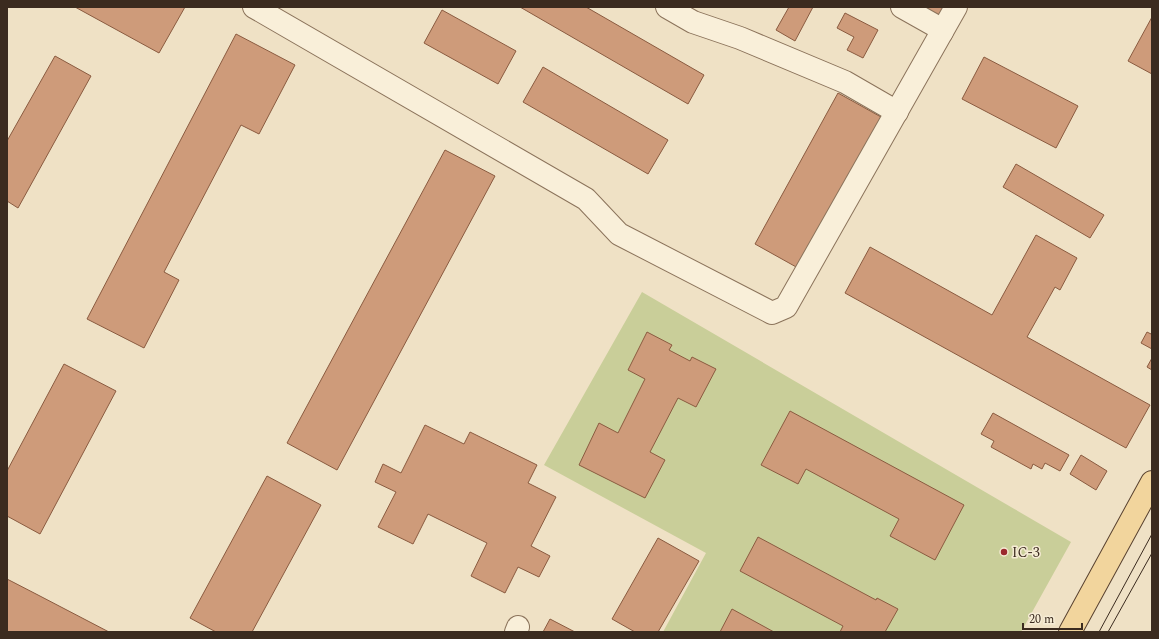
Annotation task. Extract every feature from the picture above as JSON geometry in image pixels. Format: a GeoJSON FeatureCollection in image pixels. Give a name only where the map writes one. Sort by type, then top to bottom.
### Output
{"type":"FeatureCollection","features":[{"type":"Feature","properties":{"kind":"main road"},"geometry":{"type":"LineString","coordinates":[[1070,632],[1152,482]]}},
{"type":"Feature","properties":{"kind":"lane"},"geometry":{"type":"LineString","coordinates":[[254,7],[586,199],[619,234],[772,313],[786,307],[956,7]]}},
{"type":"Feature","properties":{"kind":"lane"},"geometry":{"type":"LineString","coordinates":[[667,7],[693,22],[740,38],[845,82],[896,112]]}},
{"type":"Feature","properties":{"kind":"lane"},"geometry":{"type":"LineString","coordinates":[[902,7],[934,25],[942,32]]}},
{"type":"Feature","properties":{"kind":"green space"},"geometry":{"type":"Polygon","coordinates":[[[642,292],[1071,542],[1021,632],[663,632],[706,553],[544,465],[642,292]]]}},
{"type":"Feature","properties":{"kind":"building"},"geometry":{"type":"Polygon","coordinates":[[[75,7],[185,7],[159,53],[75,7]]]}},
{"type":"Feature","properties":{"kind":"building"},"geometry":{"type":"Polygon","coordinates":[[[520,7],[586,7],[704,75],[688,104],[520,7]]]}},
{"type":"Feature","properties":{"kind":"building"},"geometry":{"type":"Polygon","coordinates":[[[789,7],[813,7],[795,41],[776,30],[789,7]]]}},
{"type":"Feature","properties":{"kind":"building"},"geometry":{"type":"Polygon","coordinates":[[[914,7],[944,7],[937,20],[914,7]]]}},
{"type":"Feature","properties":{"kind":"building"},"geometry":{"type":"Polygon","coordinates":[[[442,10],[516,51],[498,84],[424,43],[442,10]]]}},
{"type":"Feature","properties":{"kind":"building"},"geometry":{"type":"Polygon","coordinates":[[[845,13],[878,30],[863,58],[847,50],[854,37],[837,28],[845,13]]]}},
{"type":"Feature","properties":{"kind":"building"},"geometry":{"type":"Polygon","coordinates":[[[1152,17],[1152,74],[1128,61],[1152,17]]]}},
{"type":"Feature","properties":{"kind":"building"},"geometry":{"type":"Polygon","coordinates":[[[236,34],[295,65],[259,134],[241,125],[164,272],[179,280],[144,348],[87,319],[236,34]]]}},
{"type":"Feature","properties":{"kind":"building"},"geometry":{"type":"Polygon","coordinates":[[[55,56],[91,76],[18,208],[7,201],[7,141],[55,56]]]}},
{"type":"Feature","properties":{"kind":"building"},"geometry":{"type":"Polygon","coordinates":[[[984,57],[1078,106],[1056,148],[962,99],[984,57]]]}},
{"type":"Feature","properties":{"kind":"building"},"geometry":{"type":"Polygon","coordinates":[[[543,67],[668,140],[648,174],[523,102],[543,67]]]}},
{"type":"Feature","properties":{"kind":"building"},"geometry":{"type":"Polygon","coordinates":[[[838,93],[881,117],[798,268],[755,244],[838,93]]]}},
{"type":"Feature","properties":{"kind":"building"},"geometry":{"type":"Polygon","coordinates":[[[445,150],[495,176],[337,470],[287,443],[445,150]]]}},
{"type":"Feature","properties":{"kind":"building"},"geometry":{"type":"Polygon","coordinates":[[[1016,164],[1104,215],[1090,238],[1003,187],[1016,164]]]}},
{"type":"Feature","properties":{"kind":"building"},"geometry":{"type":"Polygon","coordinates":[[[1036,235],[1077,258],[1060,290],[1055,287],[1027,337],[1150,405],[1126,448],[845,293],[870,247],[992,315],[1036,235]]]}},
{"type":"Feature","properties":{"kind":"building"},"geometry":{"type":"Polygon","coordinates":[[[647,332],[672,345],[669,350],[690,361],[692,357],[716,369],[696,407],[678,398],[650,452],[665,460],[645,498],[579,465],[599,423],[618,433],[645,379],[628,370],[647,332]]]}},
{"type":"Feature","properties":{"kind":"building"},"geometry":{"type":"Polygon","coordinates":[[[1147,332],[1151,334],[1152,332],[1152,349],[1141,343],[1147,332]]]}},
{"type":"Feature","properties":{"kind":"building"},"geometry":{"type":"Polygon","coordinates":[[[1152,358],[1152,370],[1147,367],[1152,358]]]}},
{"type":"Feature","properties":{"kind":"building"},"geometry":{"type":"Polygon","coordinates":[[[64,364],[116,391],[40,534],[7,516],[7,471],[64,364]]]}},
{"type":"Feature","properties":{"kind":"building"},"geometry":{"type":"Polygon","coordinates":[[[790,411],[964,505],[935,560],[890,536],[899,519],[806,469],[798,484],[761,465],[790,411]]]}},
{"type":"Feature","properties":{"kind":"building"},"geometry":{"type":"Polygon","coordinates":[[[993,413],[1069,455],[1060,471],[1045,463],[1042,469],[1033,464],[1031,469],[991,447],[994,441],[981,434],[993,413]]]}},
{"type":"Feature","properties":{"kind":"building"},"geometry":{"type":"Polygon","coordinates":[[[425,425],[464,444],[470,432],[537,465],[528,483],[556,497],[531,546],[550,556],[539,577],[518,567],[505,593],[471,576],[487,543],[428,514],[413,544],[378,527],[396,492],[375,482],[383,464],[401,473],[425,425]]]}},
{"type":"Feature","properties":{"kind":"building"},"geometry":{"type":"Polygon","coordinates":[[[1081,455],[1107,471],[1096,490],[1070,474],[1081,455]]]}},
{"type":"Feature","properties":{"kind":"building"},"geometry":{"type":"Polygon","coordinates":[[[267,476],[321,505],[252,632],[216,632],[190,618],[267,476]]]}},
{"type":"Feature","properties":{"kind":"building"},"geometry":{"type":"Polygon","coordinates":[[[758,537],[876,600],[877,598],[898,609],[885,632],[840,632],[843,626],[740,571],[758,537]]]}},
{"type":"Feature","properties":{"kind":"building"},"geometry":{"type":"Polygon","coordinates":[[[658,538],[699,561],[658,632],[635,632],[612,619],[658,538]]]}},
{"type":"Feature","properties":{"kind":"building"},"geometry":{"type":"Polygon","coordinates":[[[7,579],[38,595],[109,632],[7,632],[7,579]]]}},
{"type":"Feature","properties":{"kind":"building"},"geometry":{"type":"Polygon","coordinates":[[[732,609],[774,632],[720,632],[732,609]]]}},
{"type":"Feature","properties":{"kind":"building"},"geometry":{"type":"Polygon","coordinates":[[[550,619],[575,632],[543,632],[550,619]]]}},
{"type":"Feature","properties":{"kind":"tram line"},"geometry":{"type":"LineString","coordinates":[[1099,632],[1152,534]]}},
{"type":"Feature","properties":{"kind":"tram line"},"geometry":{"type":"LineString","coordinates":[[1108,632],[1152,553]]}},
{"type":"Feature","properties":{"kind":"place","name":"ІС-3"},"geometry":{"type":"Point","coordinates":[1004,552]}}]}
